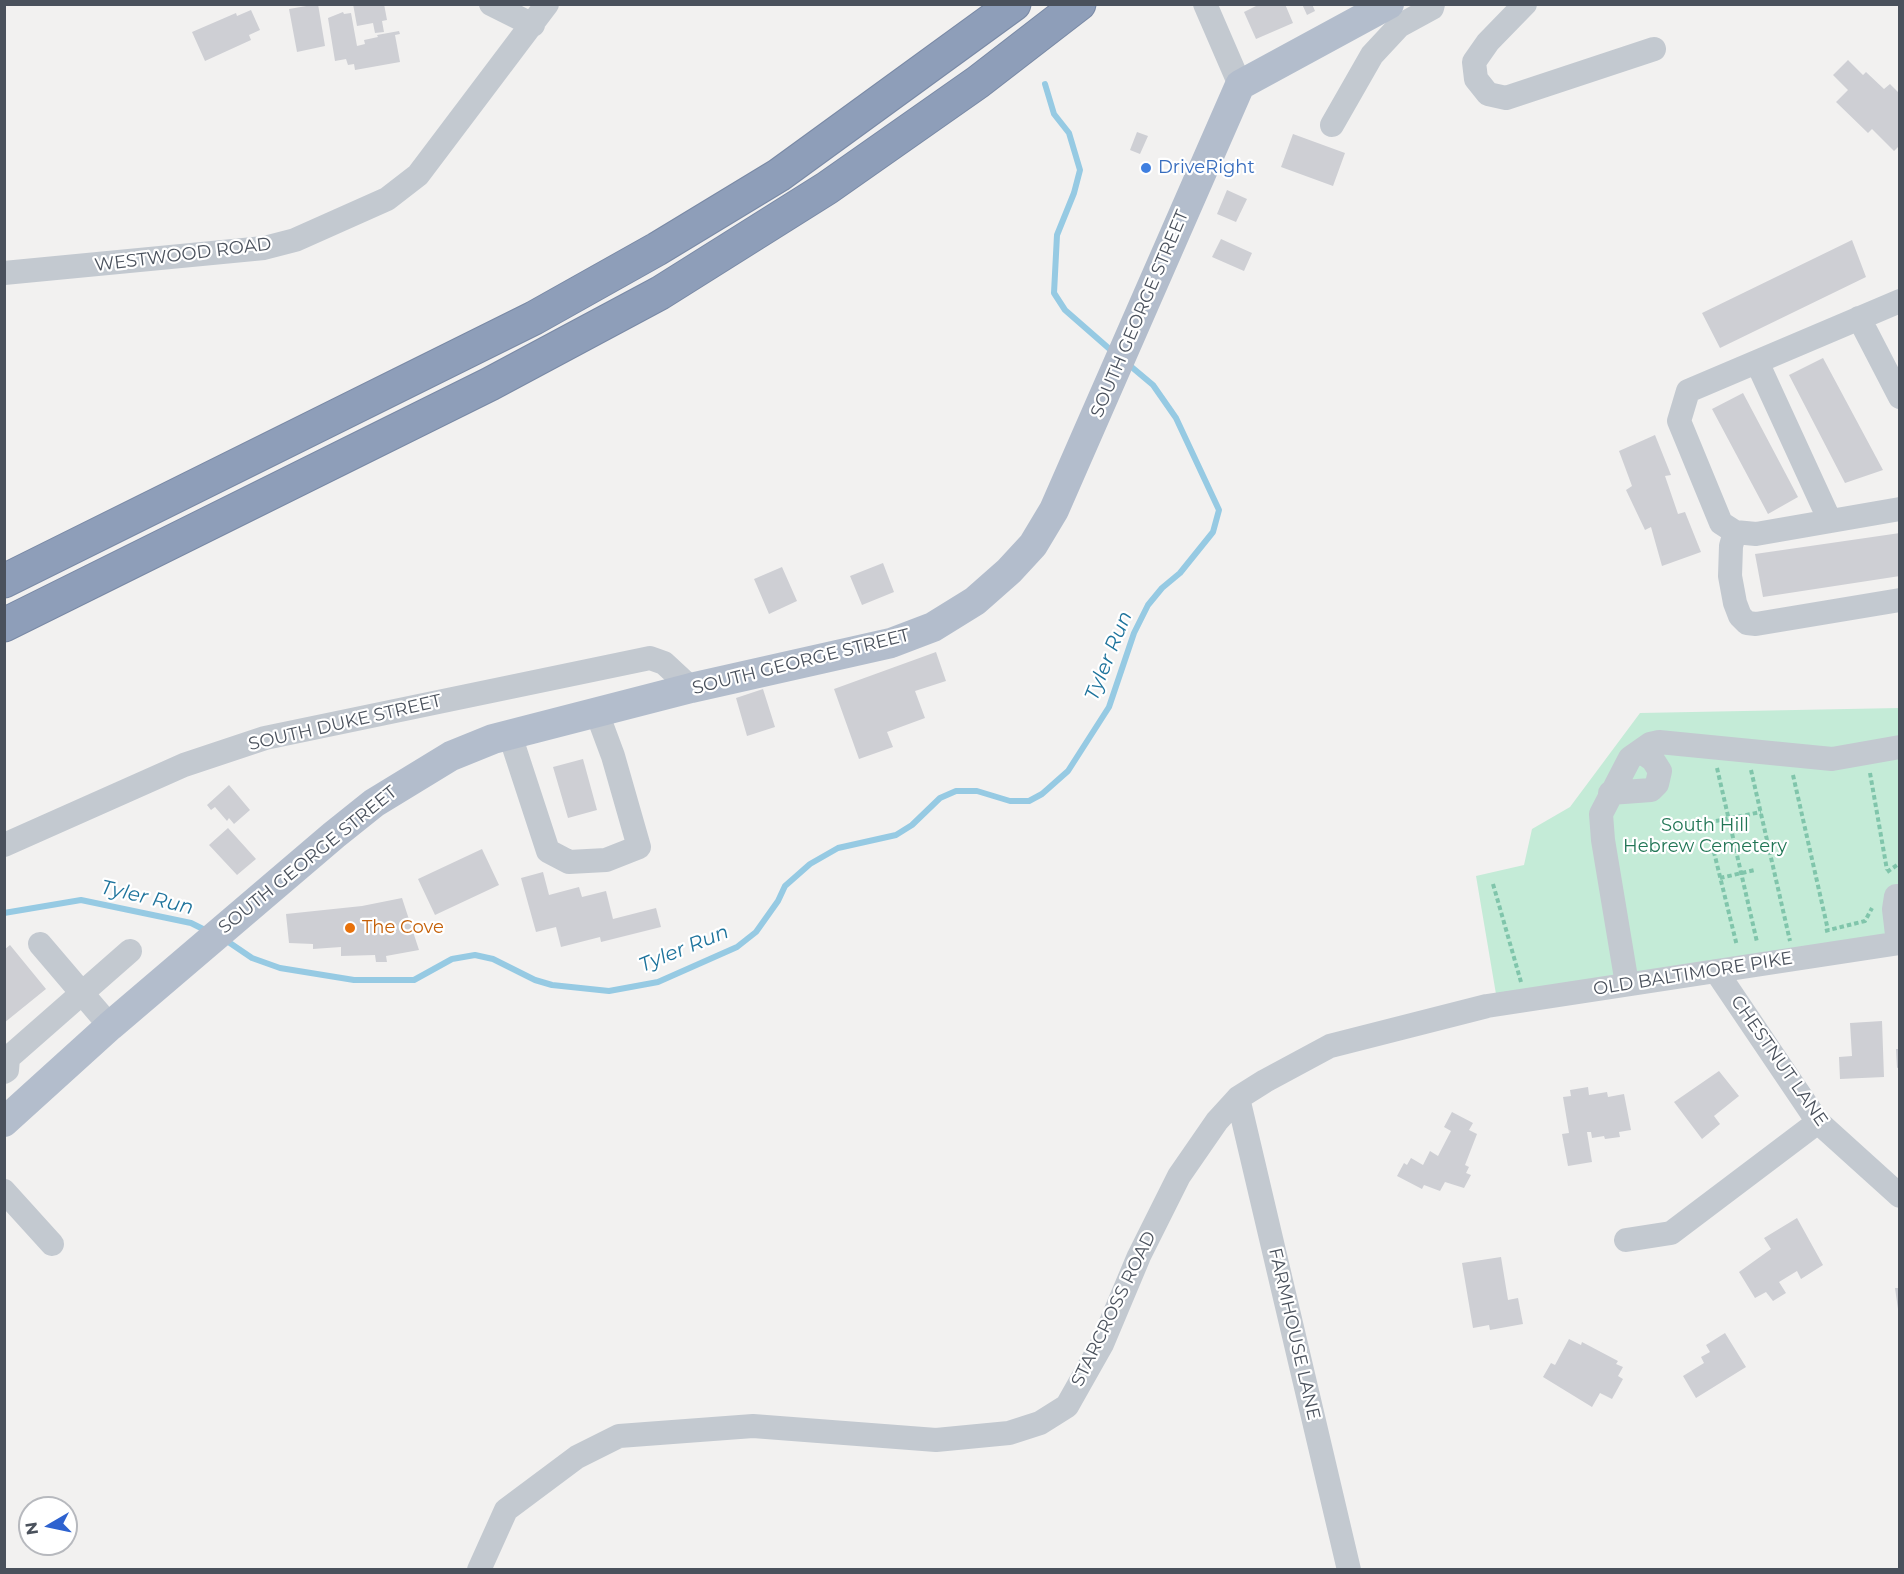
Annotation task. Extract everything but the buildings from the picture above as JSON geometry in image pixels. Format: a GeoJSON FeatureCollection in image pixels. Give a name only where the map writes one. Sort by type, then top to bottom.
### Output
{"type":"FeatureCollection","features":[{"type":"Feature","properties":{"kind":"highway"},"geometry":{"type":"LineString","coordinates":[[4,581],[534,318],[657,249],[779,175],[1014,4]]}},
{"type":"Feature","properties":{"kind":"highway"},"geometry":{"type":"LineString","coordinates":[[4,625],[479,390],[660,293],[827,188],[978,82],[1079,4]]}},
{"type":"Feature","properties":{"kind":"main road"},"geometry":{"type":"LineString","coordinates":[[1240,84],[1389,4]]}},
{"type":"Feature","properties":{"kind":"main road","name":"SOUTH GEORGE STREET"},"geometry":{"type":"LineString","coordinates":[[4,1122],[199,949],[374,803],[451,756],[501,737],[597,712],[691,688],[891,643],[933,627],[975,601],[1009,571],[1033,545],[1054,510],[1240,84]]}},
{"type":"Feature","properties":{"kind":"street"},"geometry":{"type":"LineString","coordinates":[[491,4],[533,25]]}},
{"type":"Feature","properties":{"kind":"street","name":"WESTWOOD ROAD"},"geometry":{"type":"LineString","coordinates":[[4,273],[264,248],[295,240],[387,199],[418,175],[533,25],[546,4]]}},
{"type":"Feature","properties":{"kind":"street"},"geometry":{"type":"LineString","coordinates":[[1206,4],[1240,84]]}},
{"type":"Feature","properties":{"kind":"street"},"geometry":{"type":"LineString","coordinates":[[1332,125],[1372,55],[1400,26],[1433,4]]}},
{"type":"Feature","properties":{"kind":"street"},"geometry":{"type":"LineString","coordinates":[[1525,4],[1488,42],[1474,62],[1476,79],[1488,94],[1506,98],[1654,49]]}},
{"type":"Feature","properties":{"kind":"street"},"geometry":{"type":"LineString","coordinates":[[1899,301],[1688,391],[1679,421],[1721,523],[1735,532],[1756,534],[1899,510]]}},
{"type":"Feature","properties":{"kind":"street"},"geometry":{"type":"LineString","coordinates":[[1859,318],[1899,397]]}},
{"type":"Feature","properties":{"kind":"street"},"geometry":{"type":"LineString","coordinates":[[1757,362],[1830,521]]}},
{"type":"Feature","properties":{"kind":"street"},"geometry":{"type":"LineString","coordinates":[[1735,532],[1731,546],[1730,576],[1740,616],[1747,623],[1756,624],[1899,600]]}},
{"type":"Feature","properties":{"kind":"street","name":"SOUTH DUKE STREET"},"geometry":{"type":"LineString","coordinates":[[4,845],[184,765],[265,738],[650,658],[664,663],[691,688]]}},
{"type":"Feature","properties":{"kind":"street"},"geometry":{"type":"LineString","coordinates":[[501,737],[518,790],[549,851],[569,862],[606,860],[639,847],[613,756],[597,712]]}},
{"type":"Feature","properties":{"kind":"street"},"geometry":{"type":"LineString","coordinates":[[1627,984],[1603,840],[1602,814],[1630,758],[1659,742],[1832,759],[1899,747]]}},
{"type":"Feature","properties":{"kind":"street"},"geometry":{"type":"LineString","coordinates":[[1610,794],[1651,790],[1657,784],[1660,771],[1653,760],[1640,751]]}},
{"type":"Feature","properties":{"kind":"street"},"geometry":{"type":"LineString","coordinates":[[1896,893],[1899,943]]}},
{"type":"Feature","properties":{"kind":"street","name":"OLD BALTIMORE PIKE"},"geometry":{"type":"LineString","coordinates":[[1487,1006],[1716,971],[1792,948],[1899,943]]}},
{"type":"Feature","properties":{"kind":"street"},"geometry":{"type":"LineString","coordinates":[[40,944],[110,1026]]}},
{"type":"Feature","properties":{"kind":"street"},"geometry":{"type":"LineString","coordinates":[[4,1072],[7,1070],[8,1058],[130,951]]}},
{"type":"Feature","properties":{"kind":"street","name":"CHESTNUT LANE"},"geometry":{"type":"LineString","coordinates":[[1716,971],[1818,1122],[1899,1196]]}},
{"type":"Feature","properties":{"kind":"street","name":"STARCROSS ROAD"},"geometry":{"type":"LineString","coordinates":[[479,1569],[506,1510],[577,1457],[619,1436],[753,1426],[936,1440],[1009,1433],[1040,1423],[1067,1406],[1102,1344],[1139,1256],[1179,1176],[1217,1121],[1238,1098],[1330,1046],[1487,1006]]}},
{"type":"Feature","properties":{"kind":"street","name":"FARMHOUSE LANE"},"geometry":{"type":"LineString","coordinates":[[1238,1098],[1349,1569]]}},
{"type":"Feature","properties":{"kind":"street"},"geometry":{"type":"LineString","coordinates":[[1626,1240],[1671,1233],[1818,1122]]}},
{"type":"Feature","properties":{"kind":"street"},"geometry":{"type":"LineString","coordinates":[[4,1191],[52,1244]]}},
{"type":"Feature","properties":{"kind":"path"},"geometry":{"type":"LineString","coordinates":[[1747,752],[1792,948]]}},
{"type":"Feature","properties":{"kind":"path"},"geometry":{"type":"LineString","coordinates":[[1716,762],[1758,942]]}},
{"type":"Feature","properties":{"kind":"path"},"geometry":{"type":"LineString","coordinates":[[1819,932],[1865,921],[1874,905],[1896,893],[1887,877],[1868,764]]}},
{"type":"Feature","properties":{"kind":"path"},"geometry":{"type":"LineString","coordinates":[[1792,774],[1828,930]]}},
{"type":"Feature","properties":{"kind":"path"},"geometry":{"type":"LineString","coordinates":[[1716,821],[1761,812]]}},
{"type":"Feature","properties":{"kind":"path"},"geometry":{"type":"LineString","coordinates":[[1712,844],[1737,946]]}},
{"type":"Feature","properties":{"kind":"path"},"geometry":{"type":"LineString","coordinates":[[1887,870],[1899,862]]}},
{"type":"Feature","properties":{"kind":"path"},"geometry":{"type":"LineString","coordinates":[[1720,878],[1755,870]]}},
{"type":"Feature","properties":{"kind":"path"},"geometry":{"type":"LineString","coordinates":[[1493,884],[1526,1000]]}},
{"type":"Feature","properties":{"kind":"path"},"geometry":{"type":"LineString","coordinates":[[1792,948],[1799,935]]}},
{"type":"Feature","properties":{"kind":"path"},"geometry":{"type":"LineString","coordinates":[[1779,939],[1792,948]]}},
{"type":"Feature","properties":{"kind":"path"},"geometry":{"type":"LineString","coordinates":[[1728,948],[1768,941]]}},
{"type":"Feature","properties":{"kind":"green space","name":"South Hill Hebrew Cemetery"},"geometry":{"type":"Polygon","coordinates":[[[1899,708],[1899,933],[1497,1000],[1476,876],[1524,865],[1532,829],[1570,807],[1640,713],[1899,708]]]}},
{"type":"Feature","properties":{"kind":"waterway","name":"Tyler Run"},"geometry":{"type":"LineString","coordinates":[[1045,84],[1054,114],[1069,133],[1080,170],[1074,193],[1057,235],[1054,293],[1065,310],[1113,352]]}},
{"type":"Feature","properties":{"kind":"waterway","name":"Tyler Run"},"geometry":{"type":"LineString","coordinates":[[224,939],[252,958],[280,968],[354,980],[414,980],[452,959],[475,955],[493,959],[535,980],[552,985],[609,991],[658,982],[737,947],[756,932],[778,901],[785,886],[810,864],[838,848],[896,835],[912,825],[940,798],[956,791],[977,791],[1010,801],[1029,801],[1042,794],[1068,771],[1109,707],[1134,633],[1148,605],[1162,588],[1180,573],[1213,532],[1219,510],[1176,418],[1153,385],[1128,364]]}},
{"type":"Feature","properties":{"kind":"waterway","name":"Tyler Run"},"geometry":{"type":"LineString","coordinates":[[4,913],[81,900],[191,923],[207,931]]}},
{"type":"Feature","properties":{"kind":"place","name":"DriveRight"},"geometry":{"type":"Point","coordinates":[1146,168]}},
{"type":"Feature","properties":{"kind":"place","name":"The Cove"},"geometry":{"type":"Point","coordinates":[350,928]}}]}
